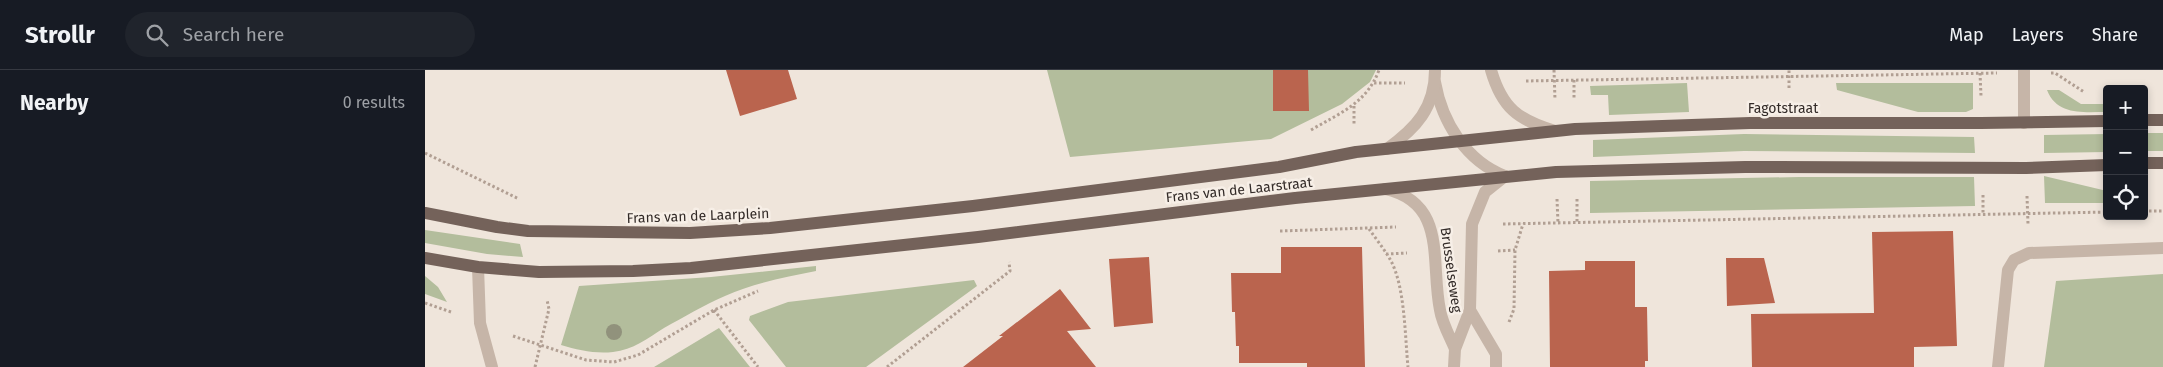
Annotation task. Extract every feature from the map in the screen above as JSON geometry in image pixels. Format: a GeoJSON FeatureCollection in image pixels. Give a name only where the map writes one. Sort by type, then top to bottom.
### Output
{"type":"FeatureCollection","features":[{"type":"Feature","properties":{"kind":"main road"},"geometry":{"type":"LineString","coordinates":[[2148,120],[2163,120]]}},
{"type":"Feature","properties":{"kind":"main road","name":"Fagotstraat"},"geometry":{"type":"LineString","coordinates":[[1460,141],[1555,131],[1750,123],[2103,121]]}},
{"type":"Feature","properties":{"kind":"main road","name":"Frans van de Laarstraat"},"geometry":{"type":"LineString","coordinates":[[973,206],[1279,166],[1356,152],[1460,141]]}},
{"type":"Feature","properties":{"kind":"main road"},"geometry":{"type":"LineString","coordinates":[[2148,164],[2163,163]]}},
{"type":"Feature","properties":{"kind":"main road"},"geometry":{"type":"LineString","coordinates":[[1505,176],[1556,172],[1745,167],[2017,168],[2103,165]]}},
{"type":"Feature","properties":{"kind":"main road","name":"Frans van de Laarstraat"},"geometry":{"type":"LineString","coordinates":[[478,267],[539,272],[691,268],[1505,176]]}},
{"type":"Feature","properties":{"kind":"main road","name":"Frans van de Laarplein"},"geometry":{"type":"LineString","coordinates":[[425,213],[497,227],[529,231],[691,233],[771,228],[973,206]]}},
{"type":"Feature","properties":{"kind":"main road"},"geometry":{"type":"LineString","coordinates":[[425,258],[478,267]]}},
{"type":"Feature","properties":{"kind":"street"},"geometry":{"type":"LineString","coordinates":[[1491,70],[1494,82],[1505,103],[1531,124],[1555,131]]}},
{"type":"Feature","properties":{"kind":"street"},"geometry":{"type":"LineString","coordinates":[[2023,71],[2024,123]]}},
{"type":"Feature","properties":{"kind":"street"},"geometry":{"type":"LineString","coordinates":[[1435,76],[1439,103],[1443,115],[1460,141],[1479,164],[1505,176]]}},
{"type":"Feature","properties":{"kind":"street"},"geometry":{"type":"LineString","coordinates":[[1387,149],[1410,131],[1419,120],[1431,100],[1435,76]]}},
{"type":"Feature","properties":{"kind":"street","name":"Brusselseweg"},"geometry":{"type":"LineString","coordinates":[[1454,367],[1455,349],[1470,310],[1472,224],[1485,192],[1505,176]]}},
{"type":"Feature","properties":{"kind":"street","name":"Brusselseweg"},"geometry":{"type":"LineString","coordinates":[[1383,189],[1398,192],[1410,199],[1419,206],[1431,226],[1440,310],[1455,349]]}},
{"type":"Feature","properties":{"kind":"street"},"geometry":{"type":"LineString","coordinates":[[1998,367],[2008,270],[2015,260],[2029,253],[2163,248]]}},
{"type":"Feature","properties":{"kind":"street"},"geometry":{"type":"LineString","coordinates":[[478,267],[480,323],[492,367]]}},
{"type":"Feature","properties":{"kind":"street","name":"Brusselseweg"},"geometry":{"type":"LineString","coordinates":[[1470,310],[1496,360]]}},
{"type":"Feature","properties":{"kind":"path"},"geometry":{"type":"LineString","coordinates":[[1328,120],[1354,106],[1374,83],[1379,70]]}},
{"type":"Feature","properties":{"kind":"path"},"geometry":{"type":"LineString","coordinates":[[1554,70],[1555,81],[1789,76],[1877,72],[2023,71],[2055,73],[2089,94]]}},
{"type":"Feature","properties":{"kind":"path"},"geometry":{"type":"LineString","coordinates":[[1789,70],[1789,88]]}},
{"type":"Feature","properties":{"kind":"path"},"geometry":{"type":"LineString","coordinates":[[425,153],[521,201]]}},
{"type":"Feature","properties":{"kind":"path"},"geometry":{"type":"LineString","coordinates":[[2148,211],[2163,211]]}},
{"type":"Feature","properties":{"kind":"path"},"geometry":{"type":"LineString","coordinates":[[1496,360],[1514,309],[1515,250],[1523,224],[2103,212]]}},
{"type":"Feature","properties":{"kind":"path"},"geometry":{"type":"LineString","coordinates":[[1359,228],[1369,228],[1394,268],[1401,299],[1408,367]]}},
{"type":"Feature","properties":{"kind":"path"},"geometry":{"type":"LineString","coordinates":[[887,367],[1010,271],[1009,258]]}},
{"type":"Feature","properties":{"kind":"path"},"geometry":{"type":"LineString","coordinates":[[480,323],[541,346],[586,360],[614,362],[638,355],[714,310],[765,288]]}},
{"type":"Feature","properties":{"kind":"path"},"geometry":{"type":"LineString","coordinates":[[714,310],[758,367]]}},
{"type":"Feature","properties":{"kind":"green space"},"geometry":{"type":"Polygon","coordinates":[[[1047,70],[1376,70],[1370,82],[1342,104],[1271,139],[1070,157],[1047,70]]]}},
{"type":"Feature","properties":{"kind":"green space"},"geometry":{"type":"Polygon","coordinates":[[[1687,83],[1689,112],[1609,115],[1608,95],[1591,95],[1590,86],[1687,83]]]}},
{"type":"Feature","properties":{"kind":"green space"},"geometry":{"type":"Polygon","coordinates":[[[1836,83],[1973,83],[1973,109],[1966,112],[1918,112],[1837,90],[1836,83]]]}},
{"type":"Feature","properties":{"kind":"green space"},"geometry":{"type":"Polygon","coordinates":[[[2047,90],[2059,90],[2081,104],[2103,104],[2103,112],[2072,111],[2057,104],[2047,90]]]}},
{"type":"Feature","properties":{"kind":"green space"},"geometry":{"type":"Polygon","coordinates":[[[2148,133],[2163,133],[2163,151],[2148,151],[2148,133]]]}},
{"type":"Feature","properties":{"kind":"green space"},"geometry":{"type":"Polygon","coordinates":[[[1744,134],[1974,137],[1975,153],[1744,151],[1593,157],[1593,140],[1744,134]]]}},
{"type":"Feature","properties":{"kind":"green space"},"geometry":{"type":"Polygon","coordinates":[[[2103,134],[2103,152],[2044,153],[2044,135],[2103,134]]]}},
{"type":"Feature","properties":{"kind":"green space"},"geometry":{"type":"Polygon","coordinates":[[[2044,176],[2103,190],[2103,203],[2045,203],[2044,176]]]}},
{"type":"Feature","properties":{"kind":"green space"},"geometry":{"type":"Polygon","coordinates":[[[1799,177],[1974,177],[1975,206],[1590,213],[1590,181],[1799,177]]]}},
{"type":"Feature","properties":{"kind":"green space"},"geometry":{"type":"Polygon","coordinates":[[[425,230],[520,244],[523,257],[487,254],[425,243],[425,230]]]}},
{"type":"Feature","properties":{"kind":"green space"},"geometry":{"type":"Polygon","coordinates":[[[816,266],[816,271],[781,278],[736,291],[709,303],[627,349],[600,352],[580,350],[561,345],[579,286],[711,277],[816,266]]]}},
{"type":"Feature","properties":{"kind":"green space"},"geometry":{"type":"Polygon","coordinates":[[[2163,274],[2163,367],[2044,367],[2056,281],[2163,274]]]}},
{"type":"Feature","properties":{"kind":"green space"},"geometry":{"type":"Polygon","coordinates":[[[425,276],[438,287],[447,302],[425,294],[425,276]]]}},
{"type":"Feature","properties":{"kind":"green space"},"geometry":{"type":"Polygon","coordinates":[[[974,280],[977,286],[866,367],[786,367],[749,320],[750,316],[788,302],[974,280]]]}},
{"type":"Feature","properties":{"kind":"green space"},"geometry":{"type":"Polygon","coordinates":[[[719,328],[750,367],[654,367],[719,328]]]}},
{"type":"Feature","properties":{"kind":"building"},"geometry":{"type":"Polygon","coordinates":[[[726,70],[788,70],[797,99],[740,116],[726,70]]]}},
{"type":"Feature","properties":{"kind":"building"},"geometry":{"type":"Polygon","coordinates":[[[1273,70],[1308,70],[1309,111],[1273,111],[1273,70]]]}},
{"type":"Feature","properties":{"kind":"building"},"geometry":{"type":"Polygon","coordinates":[[[1953,231],[1957,346],[1914,347],[1914,367],[1752,367],[1751,314],[1874,313],[1872,232],[1953,231]]]}},
{"type":"Feature","properties":{"kind":"building"},"geometry":{"type":"Polygon","coordinates":[[[1281,247],[1362,247],[1365,367],[1307,367],[1307,363],[1239,363],[1239,346],[1236,346],[1235,312],[1232,312],[1231,273],[1281,273],[1281,247]]]}},
{"type":"Feature","properties":{"kind":"building"},"geometry":{"type":"Polygon","coordinates":[[[1149,257],[1153,323],[1114,327],[1109,259],[1149,257]]]}},
{"type":"Feature","properties":{"kind":"building"},"geometry":{"type":"Polygon","coordinates":[[[1726,258],[1764,258],[1775,303],[1727,306],[1726,258]]]}},
{"type":"Feature","properties":{"kind":"building"},"geometry":{"type":"Polygon","coordinates":[[[1585,261],[1635,261],[1635,307],[1647,307],[1648,361],[1645,361],[1645,367],[1550,367],[1549,271],[1585,270],[1585,261]]]}},
{"type":"Feature","properties":{"kind":"building"},"geometry":{"type":"Polygon","coordinates":[[[1060,289],[1091,329],[1067,331],[1096,367],[963,367],[1003,336],[999,336],[1060,289]]]}}]}
